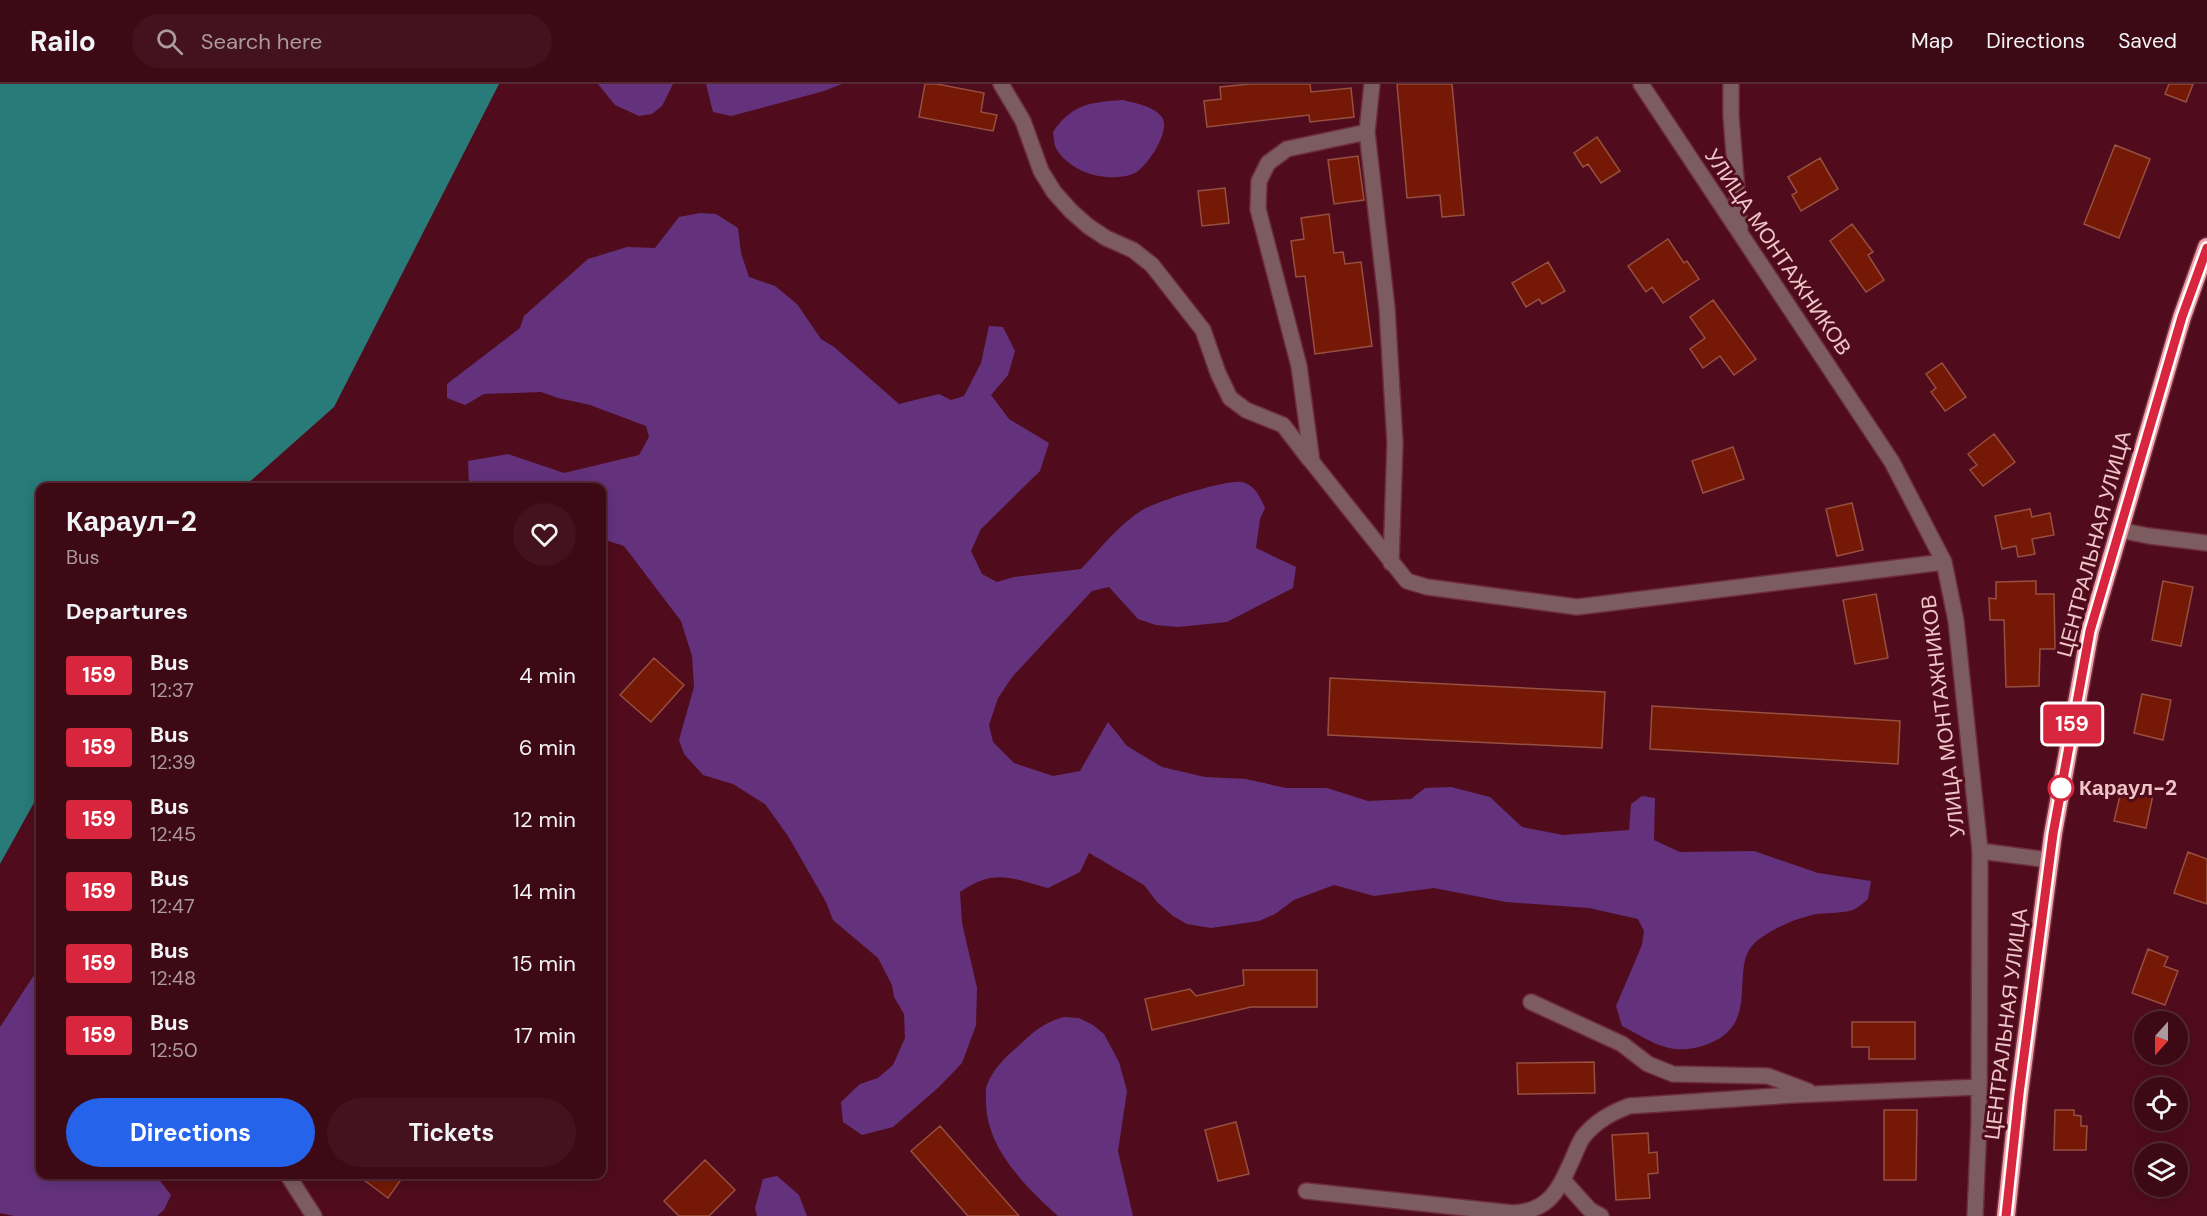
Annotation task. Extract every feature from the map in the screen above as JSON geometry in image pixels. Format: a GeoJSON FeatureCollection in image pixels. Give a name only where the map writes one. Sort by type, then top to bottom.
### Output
{"type":"FeatureCollection","features":[{"type":"Feature","properties":{"kind":"highway","name":"ЦЕНТРАЛЬНАЯ УЛИЦА"},"geometry":{"type":"LineString","coordinates":[[2006,1216],[2049,860],[2090,631],[2182,317],[2207,248]]}},
{"type":"Feature","properties":{"kind":"street"},"geometry":{"type":"LineString","coordinates":[[1001,84],[1023,121],[1041,171],[1054,192],[1088,226],[1106,238],[1133,250],[1152,265],[1203,330],[1218,373],[1230,398],[1246,410],[1284,425],[1407,581],[1427,587],[1577,607],[1944,562]]}},
{"type":"Feature","properties":{"kind":"street"},"geometry":{"type":"LineString","coordinates":[[1372,84],[1367,132],[1387,308],[1395,443],[1391,563]]}},
{"type":"Feature","properties":{"kind":"street","name":"УЛИЦА МОНТАЖНИКОВ"},"geometry":{"type":"LineString","coordinates":[[1641,84],[1892,462],[1944,562],[1956,621],[1980,850],[1979,1088],[1975,1216]]}},
{"type":"Feature","properties":{"kind":"street"},"geometry":{"type":"LineString","coordinates":[[1731,84],[1731,116],[1740,232]]}},
{"type":"Feature","properties":{"kind":"street"},"geometry":{"type":"LineString","coordinates":[[1312,462],[1299,366],[1258,209],[1259,181],[1268,163],[1287,149],[1367,132]]}},
{"type":"Feature","properties":{"kind":"street"},"geometry":{"type":"LineString","coordinates":[[2119,530],[2207,543]]}},
{"type":"Feature","properties":{"kind":"street"},"geometry":{"type":"LineString","coordinates":[[1980,850],[2049,860]]}},
{"type":"Feature","properties":{"kind":"street"},"geometry":{"type":"LineString","coordinates":[[1532,1002],[1622,1044],[1648,1064],[1673,1074],[1768,1076],[1817,1094]]}},
{"type":"Feature","properties":{"kind":"street"},"geometry":{"type":"LineString","coordinates":[[1306,1191],[1513,1213],[1527,1212],[1540,1207],[1553,1196],[1582,1139],[1596,1123],[1629,1106],[1817,1094],[1979,1088]]}},
{"type":"Feature","properties":{"kind":"street"},"geometry":{"type":"LineString","coordinates":[[290,1179],[314,1216]]}},
{"type":"Feature","properties":{"kind":"street"},"geometry":{"type":"LineString","coordinates":[[1563,1179],[1590,1209],[1601,1216]]}},
{"type":"Feature","properties":{"kind":"shaded area"},"geometry":{"type":"Polygon","coordinates":[[[598,84],[673,84],[662,106],[652,114],[639,116],[615,105],[598,84]]]}},
{"type":"Feature","properties":{"kind":"shaded area"},"geometry":{"type":"Polygon","coordinates":[[[706,84],[842,84],[731,116],[713,112],[706,84]]]}},
{"type":"Feature","properties":{"kind":"shaded area"},"geometry":{"type":"Polygon","coordinates":[[[1123,100],[1153,110],[1161,116],[1164,122],[1161,139],[1145,165],[1133,174],[1112,177],[1091,174],[1072,165],[1064,158],[1056,148],[1053,132],[1067,115],[1083,106],[1123,100]]]}},
{"type":"Feature","properties":{"kind":"shaded area"},"geometry":{"type":"Polygon","coordinates":[[[700,213],[716,214],[738,228],[741,253],[749,277],[775,286],[797,304],[821,339],[834,347],[899,404],[939,394],[951,400],[964,396],[981,363],[989,326],[1003,327],[1015,351],[1008,375],[991,395],[1009,419],[1049,443],[1040,471],[981,529],[971,551],[982,574],[997,582],[1014,577],[1081,569],[1135,515],[1152,505],[1177,496],[1208,487],[1242,482],[1254,489],[1259,496],[1265,508],[1260,519],[1256,548],[1296,567],[1293,588],[1227,622],[1178,627],[1156,625],[1138,619],[1109,587],[1092,591],[1013,676],[998,698],[989,725],[993,742],[1014,763],[1053,776],[1080,771],[1108,722],[1127,746],[1162,767],[1205,777],[1246,779],[1286,788],[1327,788],[1368,801],[1411,799],[1425,788],[1451,787],[1490,797],[1522,827],[1563,835],[1629,830],[1631,804],[1642,796],[1655,798],[1654,840],[1680,852],[1754,851],[1818,873],[1871,881],[1868,899],[1853,910],[1812,915],[1790,922],[1758,940],[1749,951],[1744,964],[1740,1008],[1735,1022],[1725,1034],[1708,1044],[1695,1048],[1673,1049],[1653,1042],[1622,1026],[1616,1006],[1642,945],[1644,931],[1638,919],[1589,908],[1506,902],[1434,888],[1374,896],[1334,885],[1294,900],[1275,914],[1259,921],[1211,928],[1187,924],[1173,916],[1157,902],[1144,885],[1089,853],[1080,872],[1048,888],[1003,877],[983,880],[960,892],[962,923],[977,988],[976,1025],[962,1063],[939,1087],[893,1127],[862,1135],[843,1122],[841,1102],[860,1084],[878,1078],[893,1065],[905,1038],[904,1014],[894,997],[892,985],[878,958],[833,920],[826,902],[788,836],[765,804],[733,784],[703,775],[684,754],[679,740],[694,687],[692,656],[681,621],[624,546],[606,540],[606,483],[469,483],[468,461],[508,454],[564,473],[639,455],[649,437],[646,426],[590,405],[541,392],[484,394],[465,405],[447,398],[447,384],[520,328],[524,316],[588,259],[627,247],[655,248],[679,217],[700,213]]]}},
{"type":"Feature","properties":{"kind":"shaded area"},"geometry":{"type":"Polygon","coordinates":[[[36,972],[36,1179],[159,1179],[171,1195],[164,1210],[157,1216],[14,1216],[0,1213],[0,1027],[36,972]]]}},
{"type":"Feature","properties":{"kind":"shaded area"},"geometry":{"type":"Polygon","coordinates":[[[1064,1017],[1079,1018],[1104,1034],[1119,1062],[1127,1091],[1118,1151],[1133,1216],[1058,1216],[1021,1180],[993,1136],[986,1103],[986,1087],[992,1075],[1007,1056],[1032,1034],[1050,1022],[1064,1017]]]}},
{"type":"Feature","properties":{"kind":"shaded area"},"geometry":{"type":"Polygon","coordinates":[[[777,1176],[799,1195],[807,1216],[757,1216],[755,1208],[763,1179],[777,1176]]]}},
{"type":"Feature","properties":{"kind":"water"},"geometry":{"type":"Polygon","coordinates":[[[0,84],[499,84],[334,407],[248,483],[36,483],[36,799],[0,864],[0,84]]]}},
{"type":"Feature","properties":{"kind":"building"},"geometry":{"type":"Polygon","coordinates":[[[925,84],[937,84],[984,93],[981,112],[997,115],[993,131],[919,117],[925,84]]]}},
{"type":"Feature","properties":{"kind":"building"},"geometry":{"type":"Polygon","coordinates":[[[1250,84],[1310,84],[1311,92],[1351,88],[1354,117],[1310,122],[1309,115],[1207,127],[1204,101],[1221,99],[1220,87],[1250,84]]]}},
{"type":"Feature","properties":{"kind":"building"},"geometry":{"type":"Polygon","coordinates":[[[1397,84],[1452,84],[1464,215],[1442,217],[1440,195],[1407,198],[1397,84]]]}},
{"type":"Feature","properties":{"kind":"building"},"geometry":{"type":"Polygon","coordinates":[[[2169,84],[2193,84],[2186,102],[2165,94],[2169,84]]]}},
{"type":"Feature","properties":{"kind":"building"},"geometry":{"type":"Polygon","coordinates":[[[1597,137],[1620,171],[1601,183],[1588,164],[1583,167],[1574,153],[1597,137]]]}},
{"type":"Feature","properties":{"kind":"building"},"geometry":{"type":"Polygon","coordinates":[[[2115,145],[2150,159],[2119,238],[2084,224],[2115,145]]]}},
{"type":"Feature","properties":{"kind":"building"},"geometry":{"type":"Polygon","coordinates":[[[1358,156],[1364,200],[1334,204],[1328,160],[1358,156]]]}},
{"type":"Feature","properties":{"kind":"building"},"geometry":{"type":"Polygon","coordinates":[[[1820,158],[1838,189],[1801,211],[1792,195],[1797,192],[1788,177],[1820,158]]]}},
{"type":"Feature","properties":{"kind":"building"},"geometry":{"type":"Polygon","coordinates":[[[1225,188],[1229,223],[1202,226],[1198,191],[1225,188]]]}},
{"type":"Feature","properties":{"kind":"building"},"geometry":{"type":"Polygon","coordinates":[[[1329,214],[1334,253],[1343,252],[1345,264],[1361,262],[1372,346],[1315,354],[1305,276],[1296,277],[1291,241],[1304,239],[1301,218],[1329,214]]]}},
{"type":"Feature","properties":{"kind":"building"},"geometry":{"type":"Polygon","coordinates":[[[1852,224],[1873,252],[1868,255],[1884,280],[1866,292],[1830,241],[1852,224]]]}},
{"type":"Feature","properties":{"kind":"building"},"geometry":{"type":"Polygon","coordinates":[[[1668,239],[1684,263],[1687,261],[1699,279],[1663,303],[1652,287],[1646,292],[1628,266],[1668,239]]]}},
{"type":"Feature","properties":{"kind":"building"},"geometry":{"type":"Polygon","coordinates":[[[1548,262],[1565,291],[1542,304],[1539,299],[1526,307],[1512,283],[1548,262]]]}},
{"type":"Feature","properties":{"kind":"building"},"geometry":{"type":"Polygon","coordinates":[[[1713,300],[1756,359],[1734,375],[1720,356],[1703,368],[1690,349],[1705,338],[1690,317],[1713,300]]]}},
{"type":"Feature","properties":{"kind":"building"},"geometry":{"type":"Polygon","coordinates":[[[1942,363],[1966,397],[1945,411],[1931,392],[1936,388],[1926,374],[1942,363]]]}},
{"type":"Feature","properties":{"kind":"building"},"geometry":{"type":"Polygon","coordinates":[[[1994,434],[2015,462],[1983,486],[1970,470],[1977,465],[1968,454],[1994,434]]]}},
{"type":"Feature","properties":{"kind":"building"},"geometry":{"type":"Polygon","coordinates":[[[1733,447],[1744,479],[1703,493],[1692,461],[1733,447]]]}},
{"type":"Feature","properties":{"kind":"building"},"geometry":{"type":"Polygon","coordinates":[[[1852,503],[1863,550],[1837,556],[1826,509],[1852,503]]]}},
{"type":"Feature","properties":{"kind":"building"},"geometry":{"type":"Polygon","coordinates":[[[2030,509],[2032,517],[2050,513],[2054,535],[2032,539],[2035,554],[2018,557],[2016,546],[2002,549],[1995,516],[2030,509]]]}},
{"type":"Feature","properties":{"kind":"building"},"geometry":{"type":"Polygon","coordinates":[[[2036,581],[2036,594],[2054,594],[2055,649],[2040,649],[2039,686],[2006,687],[2004,620],[1990,620],[1989,598],[1996,599],[1996,582],[2036,581]]]}},
{"type":"Feature","properties":{"kind":"building"},"geometry":{"type":"Polygon","coordinates":[[[2163,581],[2193,587],[2181,646],[2152,640],[2163,581]]]}},
{"type":"Feature","properties":{"kind":"building"},"geometry":{"type":"Polygon","coordinates":[[[1876,594],[1888,658],[1855,664],[1843,600],[1876,594]]]}},
{"type":"Feature","properties":{"kind":"building"},"geometry":{"type":"Polygon","coordinates":[[[654,658],[684,685],[651,722],[620,695],[654,658]]]}},
{"type":"Feature","properties":{"kind":"building"},"geometry":{"type":"Polygon","coordinates":[[[1330,678],[1605,692],[1602,748],[1328,735],[1330,678]]]}},
{"type":"Feature","properties":{"kind":"building"},"geometry":{"type":"Polygon","coordinates":[[[2142,694],[2171,700],[2163,740],[2134,733],[2142,694]]]}},
{"type":"Feature","properties":{"kind":"building"},"geometry":{"type":"Polygon","coordinates":[[[1652,706],[1900,721],[1898,764],[1650,749],[1652,706]]]}},
{"type":"Feature","properties":{"kind":"building"},"geometry":{"type":"Polygon","coordinates":[[[2123,783],[2154,790],[2146,828],[2114,821],[2123,783]]]}},
{"type":"Feature","properties":{"kind":"building"},"geometry":{"type":"Polygon","coordinates":[[[2188,852],[2207,859],[2207,904],[2174,893],[2188,852]]]}},
{"type":"Feature","properties":{"kind":"building"},"geometry":{"type":"Polygon","coordinates":[[[2148,949],[2168,957],[2164,966],[2178,971],[2165,1005],[2132,993],[2148,949]]]}},
{"type":"Feature","properties":{"kind":"building"},"geometry":{"type":"Polygon","coordinates":[[[1243,970],[1317,970],[1317,1007],[1251,1007],[1152,1030],[1145,999],[1190,989],[1196,996],[1244,985],[1243,970]]]}},
{"type":"Feature","properties":{"kind":"building"},"geometry":{"type":"Polygon","coordinates":[[[1852,1022],[1915,1022],[1915,1059],[1869,1059],[1869,1047],[1852,1047],[1852,1022]]]}},
{"type":"Feature","properties":{"kind":"building"},"geometry":{"type":"Polygon","coordinates":[[[1594,1062],[1595,1093],[1518,1094],[1517,1063],[1594,1062]]]}},
{"type":"Feature","properties":{"kind":"building"},"geometry":{"type":"Polygon","coordinates":[[[1884,1110],[1917,1110],[1916,1180],[1884,1180],[1884,1110]]]}},
{"type":"Feature","properties":{"kind":"building"},"geometry":{"type":"Polygon","coordinates":[[[2055,1110],[2074,1110],[2074,1115],[2081,1116],[2081,1126],[2087,1126],[2086,1150],[2054,1150],[2055,1110]]]}},
{"type":"Feature","properties":{"kind":"building"},"geometry":{"type":"Polygon","coordinates":[[[1236,1122],[1249,1174],[1218,1181],[1205,1130],[1236,1122]]]}},
{"type":"Feature","properties":{"kind":"building"},"geometry":{"type":"Polygon","coordinates":[[[940,1126],[1019,1216],[968,1216],[911,1151],[940,1126]]]}},
{"type":"Feature","properties":{"kind":"building"},"geometry":{"type":"Polygon","coordinates":[[[1648,1133],[1649,1153],[1657,1152],[1658,1173],[1648,1174],[1650,1198],[1616,1200],[1612,1135],[1648,1133]]]}},
{"type":"Feature","properties":{"kind":"building"},"geometry":{"type":"Polygon","coordinates":[[[705,1160],[735,1190],[709,1216],[679,1216],[664,1201],[705,1160]]]}},
{"type":"Feature","properties":{"kind":"building"},"geometry":{"type":"Polygon","coordinates":[[[363,1179],[401,1179],[388,1198],[363,1179]]]}},
{"type":"Feature","properties":{"kind":"bus line","name":"159"},"geometry":{"type":"LineString","coordinates":[[2006,1216],[2019,1094],[2053,834],[2090,631],[2182,317],[2207,248]]}},
{"type":"Feature","properties":{"kind":"place","name":"Караул-2"},"geometry":{"type":"Point","coordinates":[2061,788]}}]}
